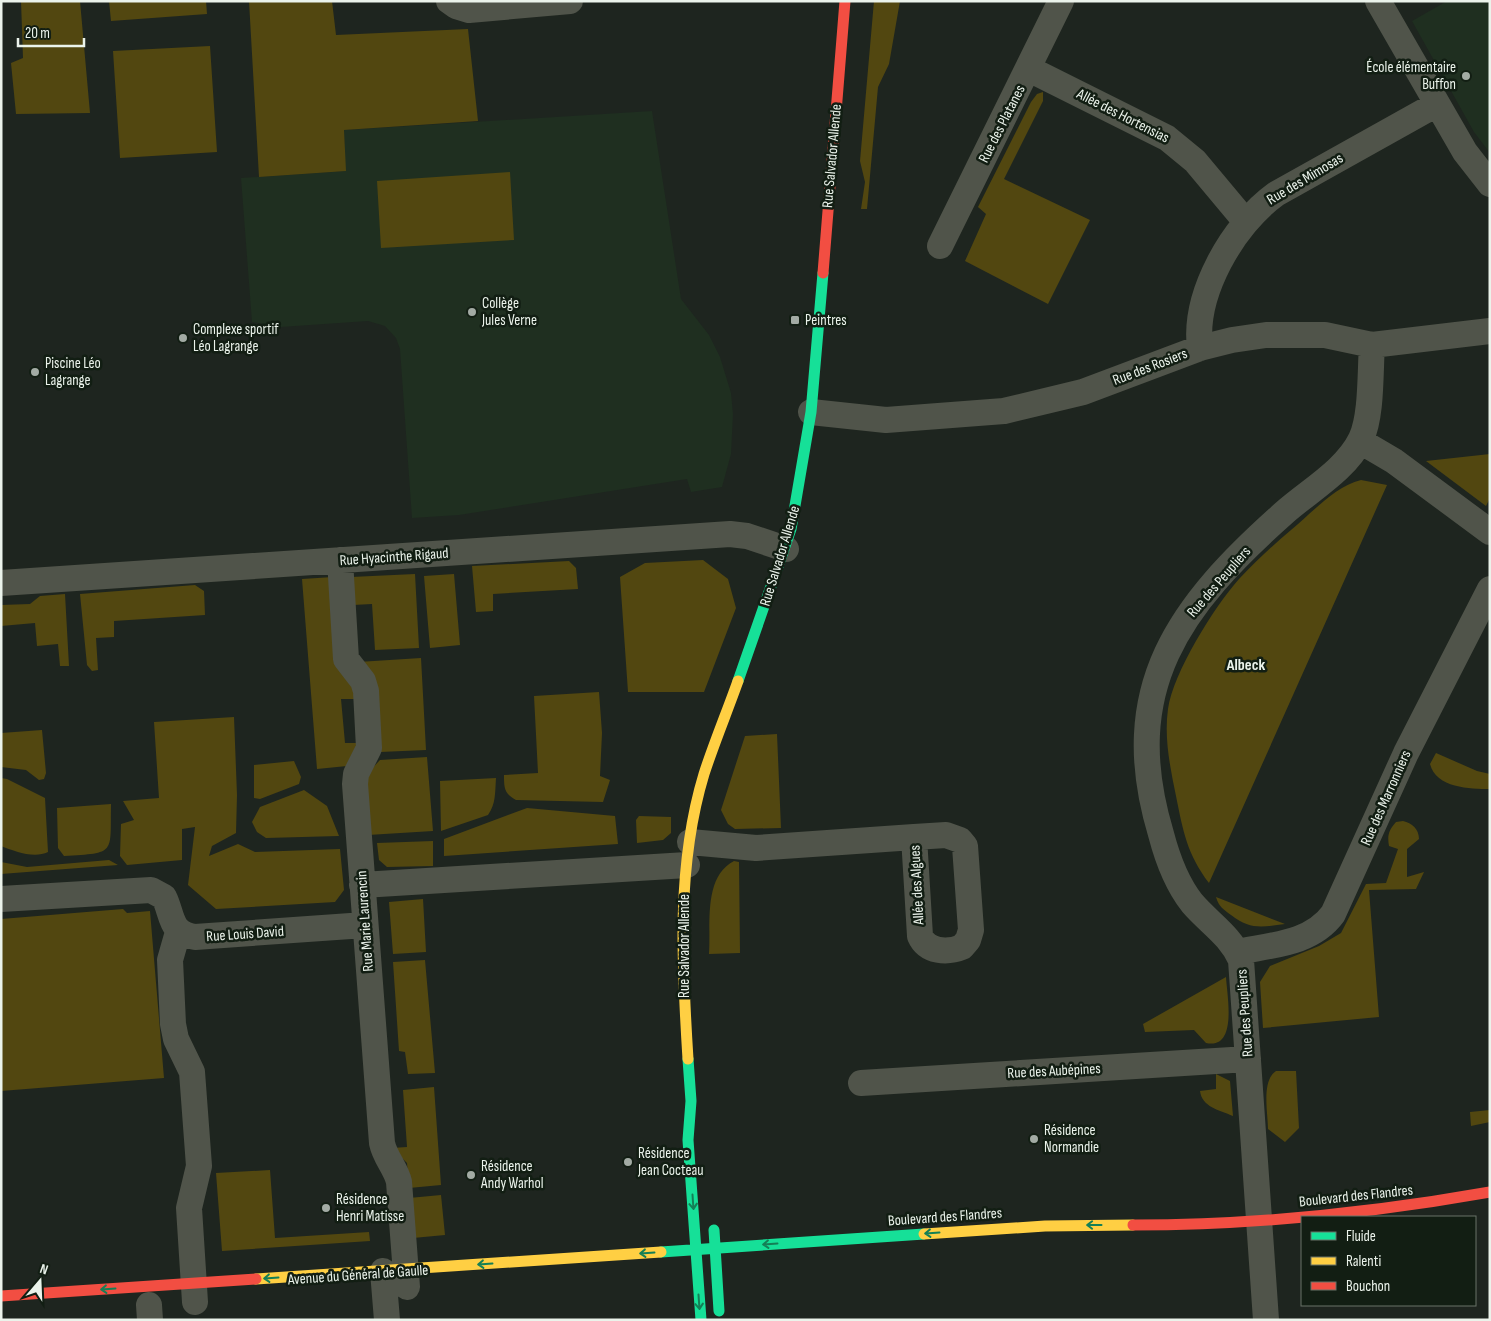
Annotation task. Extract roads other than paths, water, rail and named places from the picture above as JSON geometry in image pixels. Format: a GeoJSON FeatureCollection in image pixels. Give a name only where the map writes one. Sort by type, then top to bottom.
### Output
{"type":"FeatureCollection","features":[{"type":"Feature","properties":{"kind":"street"},"geometry":{"type":"LineString","coordinates":[[449,1],[456,6],[469,10],[570,1]]}},
{"type":"Feature","properties":{"kind":"street","name":"Rue Salvador Allende"},"geometry":{"type":"LineString","coordinates":[[701,1320],[693,1268],[696,1249],[688,1140],[691,1101],[682,959],[682,921],[689,854],[699,794],[711,753],[786,549],[800,487],[811,412],[845,1]]}},
{"type":"Feature","properties":{"kind":"street","name":"Rue des Platanes"},"geometry":{"type":"LineString","coordinates":[[940,246],[1061,1]]}},
{"type":"Feature","properties":{"kind":"street"},"geometry":{"type":"LineString","coordinates":[[1378,1],[1465,152],[1490,184]]}},
{"type":"Feature","properties":{"kind":"street","name":"Allée des Hortensias"},"geometry":{"type":"LineString","coordinates":[[1029,69],[1167,138],[1195,161],[1246,222]]}},
{"type":"Feature","properties":{"kind":"street","name":"Rue des Mimosas"},"geometry":{"type":"LineString","coordinates":[[1200,348],[1199,327],[1205,296],[1229,246],[1246,222],[1276,194],[1436,104]]}},
{"type":"Feature","properties":{"kind":"street","name":"Rue des Rosiers"},"geometry":{"type":"LineString","coordinates":[[811,412],[886,420],[1004,411],[1082,392],[1200,348],[1232,340],[1293,334],[1338,336],[1372,345],[1490,331]]}},
{"type":"Feature","properties":{"kind":"street","name":"Rue des Peupliers"},"geometry":{"type":"LineString","coordinates":[[1266,1320],[1242,968],[1237,952],[1225,934],[1186,894],[1161,836],[1152,805],[1146,757],[1146,726],[1151,696],[1159,671],[1171,645],[1203,596],[1267,528],[1342,464],[1360,441],[1366,422],[1372,345]]}},
{"type":"Feature","properties":{"kind":"street"},"geometry":{"type":"LineString","coordinates":[[1360,441],[1394,461],[1490,532]]}},
{"type":"Feature","properties":{"kind":"street","name":"Rue Hyacinthe Rigaud"},"geometry":{"type":"LineString","coordinates":[[1,583],[730,534],[747,536],[786,549]]}},
{"type":"Feature","properties":{"kind":"street","name":"Rue Marie Laurencin"},"geometry":{"type":"LineString","coordinates":[[340,560],[346,659],[363,681],[367,700],[369,748],[356,774],[355,784],[382,1144],[383,1151],[397,1174],[399,1182],[395,1282],[386,1320]]}},
{"type":"Feature","properties":{"kind":"street","name":"Rue des Marronniers"},"geometry":{"type":"LineString","coordinates":[[1237,952],[1307,936],[1320,929],[1333,914],[1406,753],[1490,589]]}},
{"type":"Feature","properties":{"kind":"street","name":"Allée des Algues"},"geometry":{"type":"LineString","coordinates":[[689,854],[914,837]]}},
{"type":"Feature","properties":{"kind":"street"},"geometry":{"type":"LineString","coordinates":[[362,886],[689,854]]}},
{"type":"Feature","properties":{"kind":"street"},"geometry":{"type":"LineString","coordinates":[[1,899],[151,890],[164,897],[172,924],[178,932],[170,960],[173,1024],[176,1039],[192,1072],[199,1166],[189,1208],[194,1297]]}},
{"type":"Feature","properties":{"kind":"street","name":"Rue Louis David"},"geometry":{"type":"LineString","coordinates":[[178,932],[188,936],[201,937],[365,925]]}},
{"type":"Feature","properties":{"kind":"street","name":"Rue des Aubépines"},"geometry":{"type":"LineString","coordinates":[[861,1083],[1248,1059]]}},
{"type":"Feature","properties":{"kind":"street","name":"Rue Salvador Allende"},"geometry":{"type":"LineString","coordinates":[[691,1101],[700,1134]]}},
{"type":"Feature","properties":{"kind":"street","name":"Boulevard des Flandres"},"geometry":{"type":"LineString","coordinates":[[1307,1216],[1369,1211],[1490,1192]]}},
{"type":"Feature","properties":{"kind":"street"},"geometry":{"type":"LineString","coordinates":[[713,1217],[715,1248],[721,1266],[720,1320]]}},
{"type":"Feature","properties":{"kind":"street","name":"Boulevard des Flandres"},"geometry":{"type":"LineString","coordinates":[[696,1249],[1045,1226],[1196,1224],[1301,1217]]}},
{"type":"Feature","properties":{"kind":"street","name":"Boulevard des Flandres"},"geometry":{"type":"LineString","coordinates":[[1089,1237],[1196,1224]]}},
{"type":"Feature","properties":{"kind":"street","name":"Avenue du Général de Gaulle"},"geometry":{"type":"LineString","coordinates":[[1,1296],[194,1297],[395,1282],[696,1249]]}},
{"type":"Feature","properties":{"kind":"street"},"geometry":{"type":"LineString","coordinates":[[693,1268],[721,1266]]}},
{"type":"Feature","properties":{"kind":"place","name":"École élémentaire Buffon"},"geometry":{"type":"Point","coordinates":[1466,76]}},
{"type":"Feature","properties":{"kind":"place","name":"Collège Jules Verne"},"geometry":{"type":"Point","coordinates":[472,312]}},
{"type":"Feature","properties":{"kind":"place","name":"Peintres"},"geometry":{"type":"Point","coordinates":[795,320]}},
{"type":"Feature","properties":{"kind":"place","name":"Complexe sportif Léo Lagrange"},"geometry":{"type":"Point","coordinates":[183,338]}},
{"type":"Feature","properties":{"kind":"place","name":"Piscine Léo Lagrange"},"geometry":{"type":"Point","coordinates":[35,372]}},
{"type":"Feature","properties":{"kind":"place","name":"Résidence Normandie"},"geometry":{"type":"Point","coordinates":[1034,1139]}},
{"type":"Feature","properties":{"kind":"place","name":"Résidence Jean Cocteau"},"geometry":{"type":"Point","coordinates":[628,1162]}},
{"type":"Feature","properties":{"kind":"place","name":"Résidence Andy Warhol"},"geometry":{"type":"Point","coordinates":[471,1175]}},
{"type":"Feature","properties":{"kind":"place","name":"Résidence Henri Matisse"},"geometry":{"type":"Point","coordinates":[326,1208]}},
{"type":"Feature","properties":{"kind":"district","name":"Albeck"},"geometry":{"type":"Point","coordinates":[1246,665]}}]}
